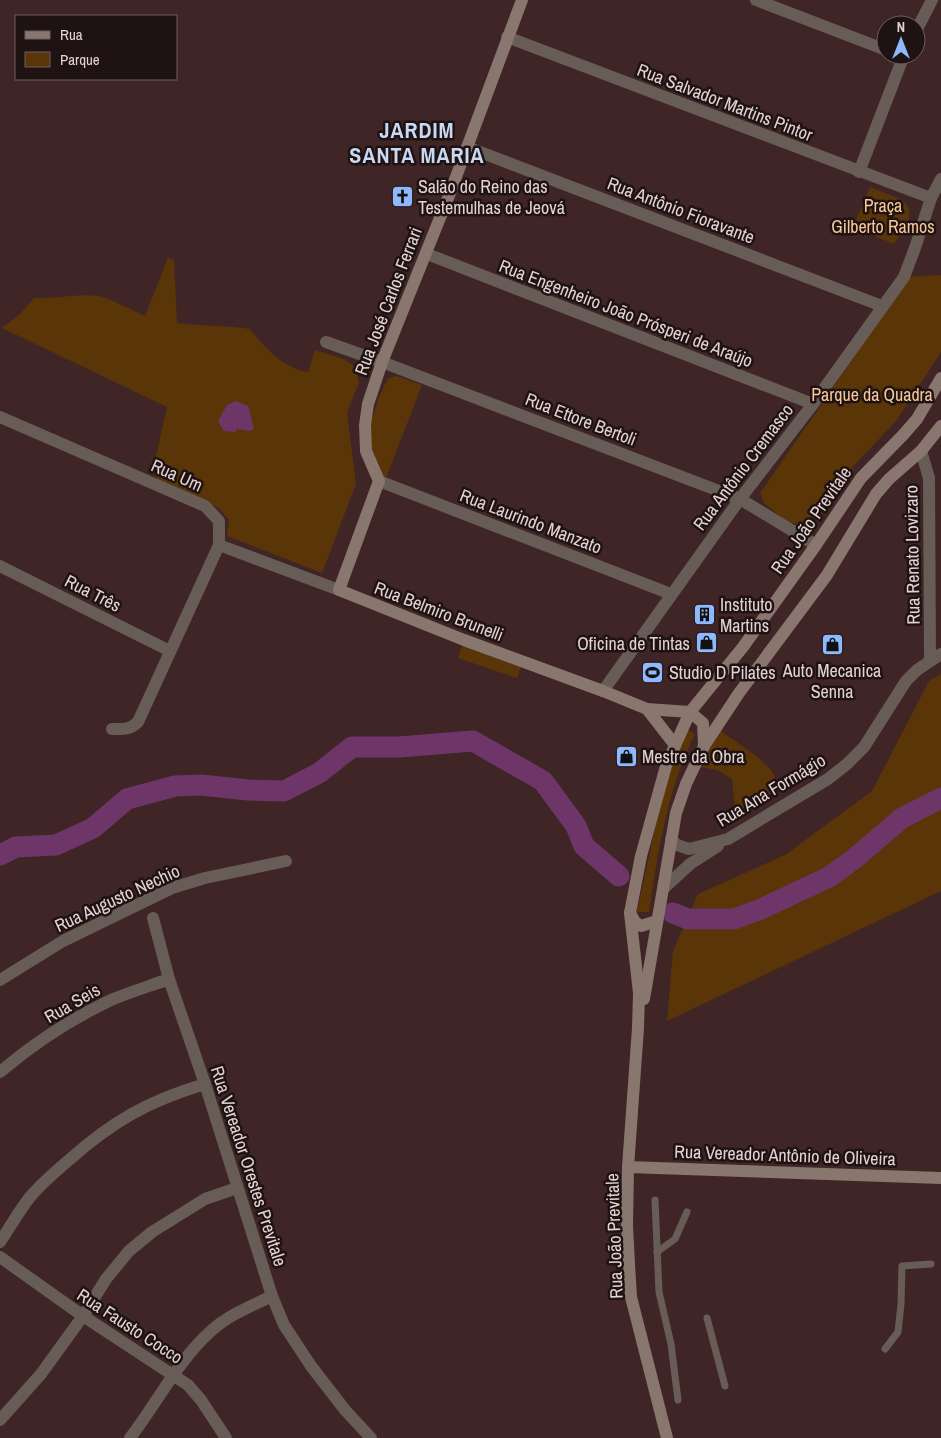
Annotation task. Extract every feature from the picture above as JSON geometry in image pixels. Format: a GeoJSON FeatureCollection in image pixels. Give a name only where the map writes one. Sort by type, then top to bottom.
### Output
{"type":"FeatureCollection","features":[{"type":"Feature","properties":{"kind":"main road","name":"Rua José Carlos Ferrari"},"geometry":{"type":"LineString","coordinates":[[378,482],[366,451],[365,425],[368,404],[382,362],[427,254],[468,147],[522,0]]}},
{"type":"Feature","properties":{"kind":"main road","name":"Rua João Previtale"},"geometry":{"type":"LineString","coordinates":[[667,1438],[631,1297],[627,1226],[628,1166],[639,993],[630,913],[641,856],[666,766],[690,712],[743,648],[861,478],[917,419],[941,378]]}},
{"type":"Feature","properties":{"kind":"main road","name":"Rua João Previtale"},"geometry":{"type":"LineString","coordinates":[[638,1028],[676,813],[686,784],[704,746],[739,692],[827,575],[876,494],[921,451],[941,426]]}},
{"type":"Feature","properties":{"kind":"main road"},"geometry":{"type":"LineString","coordinates":[[338,590],[378,482]]}},
{"type":"Feature","properties":{"kind":"main road","name":"Rua Belmiro Brunelli"},"geometry":{"type":"LineString","coordinates":[[338,590],[647,709],[690,712]]}},
{"type":"Feature","properties":{"kind":"main road","name":"Rua Belmiro Brunelli"},"geometry":{"type":"LineString","coordinates":[[647,709],[675,745]]}},
{"type":"Feature","properties":{"kind":"main road"},"geometry":{"type":"LineString","coordinates":[[690,712],[703,723],[704,746]]}},
{"type":"Feature","properties":{"kind":"main road"},"geometry":{"type":"LineString","coordinates":[[630,913],[635,922],[642,926],[657,921]]}},
{"type":"Feature","properties":{"kind":"main road","name":"Rua Vereador Antônio de Oliveira"},"geometry":{"type":"LineString","coordinates":[[628,1166],[941,1178]]}},
{"type":"Feature","properties":{"kind":"street"},"geometry":{"type":"LineString","coordinates":[[756,0],[876,46]]}},
{"type":"Feature","properties":{"kind":"street"},"geometry":{"type":"LineString","coordinates":[[924,15],[932,0]]}},
{"type":"Feature","properties":{"kind":"street","name":"Rua Salvador Martins Pintor"},"geometry":{"type":"LineString","coordinates":[[507,37],[931,198]]}},
{"type":"Feature","properties":{"kind":"street"},"geometry":{"type":"LineString","coordinates":[[859,172],[899,65]]}},
{"type":"Feature","properties":{"kind":"street","name":"Rua Antônio Fioravante"},"geometry":{"type":"LineString","coordinates":[[468,147],[882,306]]}},
{"type":"Feature","properties":{"kind":"street","name":"Rua Antônio Cremasco"},"geometry":{"type":"LineString","coordinates":[[603,691],[740,499],[813,404],[904,277],[931,198],[941,179]]}},
{"type":"Feature","properties":{"kind":"street","name":"Rua Engenheiro João Prósperi de Araújo"},"geometry":{"type":"LineString","coordinates":[[427,254],[813,404]]}},
{"type":"Feature","properties":{"kind":"street","name":"Rua Ettore Bertoli"},"geometry":{"type":"LineString","coordinates":[[326,342],[740,499],[816,544]]}},
{"type":"Feature","properties":{"kind":"street","name":"Rua Um"},"geometry":{"type":"LineString","coordinates":[[0,417],[205,506],[219,521],[219,545],[138,722],[126,730],[112,729]]}},
{"type":"Feature","properties":{"kind":"street","name":"Rua Renato Lovizaro"},"geometry":{"type":"LineString","coordinates":[[921,451],[929,478],[936,657]]}},
{"type":"Feature","properties":{"kind":"street","name":"Rua Laurindo Manzato"},"geometry":{"type":"LineString","coordinates":[[378,482],[671,594]]}},
{"type":"Feature","properties":{"kind":"street","name":"Rua Belmiro Brunelli"},"geometry":{"type":"LineString","coordinates":[[219,545],[338,590]]}},
{"type":"Feature","properties":{"kind":"street","name":"Rua Três"},"geometry":{"type":"LineString","coordinates":[[0,566],[170,651]]}},
{"type":"Feature","properties":{"kind":"street","name":"Rua Ana Formágio"},"geometry":{"type":"LineString","coordinates":[[671,839],[677,845],[689,849],[728,839],[828,780],[864,747],[906,681],[917,670],[936,657]]}},
{"type":"Feature","properties":{"kind":"street"},"geometry":{"type":"LineString","coordinates":[[664,888],[690,864],[728,839]]}},
{"type":"Feature","properties":{"kind":"street","name":"Rua Augusto Nechio"},"geometry":{"type":"LineString","coordinates":[[0,980],[63,941],[172,888],[204,878],[286,862]]}},
{"type":"Feature","properties":{"kind":"street","name":"Rua Vereador Orestes Previtale"},"geometry":{"type":"LineString","coordinates":[[153,918],[169,979],[205,1084],[272,1296],[284,1325],[345,1410],[371,1438]]}},
{"type":"Feature","properties":{"kind":"street","name":"Rua Seis"},"geometry":{"type":"LineString","coordinates":[[0,1072],[36,1044],[84,1015],[131,992],[169,979]]}},
{"type":"Feature","properties":{"kind":"street"},"geometry":{"type":"LineString","coordinates":[[0,1242],[30,1197],[91,1140],[122,1118],[146,1106],[172,1094],[205,1084]]}},
{"type":"Feature","properties":{"kind":"street"},"geometry":{"type":"LineString","coordinates":[[0,1420],[41,1374],[83,1316],[106,1279],[129,1251],[173,1218],[205,1199],[237,1188]]}},
{"type":"Feature","properties":{"kind":"street","name":"Rua Fausto Cocco"},"geometry":{"type":"LineString","coordinates":[[0,1257],[83,1316],[188,1386],[201,1400],[226,1438]]}},
{"type":"Feature","properties":{"kind":"street"},"geometry":{"type":"LineString","coordinates":[[130,1438],[191,1352],[212,1330],[234,1314],[272,1296]]}},
{"type":"Feature","properties":{"kind":"street","name":"Rua Vereador Orestes Previtale"},"geometry":{"type":"LineString","coordinates":[[345,1410],[359,1438]]}},
{"type":"Feature","properties":{"kind":"lane"},"geometry":{"type":"LineString","coordinates":[[655,1200],[659,1292],[671,1344],[678,1400]]}},
{"type":"Feature","properties":{"kind":"lane"},"geometry":{"type":"LineString","coordinates":[[657,1252],[676,1239],[687,1212]]}},
{"type":"Feature","properties":{"kind":"lane"},"geometry":{"type":"LineString","coordinates":[[885,1349],[898,1332],[902,1266],[931,1264]]}},
{"type":"Feature","properties":{"kind":"lane"},"geometry":{"type":"LineString","coordinates":[[708,1318],[725,1386]]}},
{"type":"Feature","properties":{"kind":"green space","name":"Praça Gilberto Ramos"},"geometry":{"type":"Polygon","coordinates":[[[870,187],[902,200],[909,208],[909,219],[894,244],[853,227],[870,187]]]}},
{"type":"Feature","properties":{"kind":"green space"},"geometry":{"type":"Polygon","coordinates":[[[168,258],[174,260],[177,323],[250,329],[275,356],[299,370],[308,372],[315,350],[344,359],[355,367],[359,383],[347,412],[356,484],[322,573],[227,536],[229,520],[219,508],[161,484],[155,475],[155,461],[167,407],[2,328],[21,313],[34,298],[98,296],[145,316],[168,258]]]}},
{"type":"Feature","properties":{"kind":"green space","name":"Parque da Quadra"},"geometry":{"type":"Polygon","coordinates":[[[941,275],[941,352],[896,421],[833,488],[807,522],[799,524],[787,522],[764,503],[760,493],[908,277],[941,275]]]}},
{"type":"Feature","properties":{"kind":"green space"},"geometry":{"type":"Polygon","coordinates":[[[397,376],[422,385],[386,478],[380,474],[367,435],[379,397],[388,378],[397,376]]]}},
{"type":"Feature","properties":{"kind":"green space"},"geometry":{"type":"Polygon","coordinates":[[[462,646],[521,667],[517,678],[458,658],[462,646]]]}},
{"type":"Feature","properties":{"kind":"green space"},"geometry":{"type":"Polygon","coordinates":[[[941,674],[941,891],[667,1021],[673,951],[698,894],[785,855],[872,791],[929,681],[941,674]]]}},
{"type":"Feature","properties":{"kind":"green space"},"geometry":{"type":"Polygon","coordinates":[[[687,729],[695,734],[677,777],[665,821],[649,912],[637,912],[657,819],[670,771],[687,729]]]}},
{"type":"Feature","properties":{"kind":"green space"},"geometry":{"type":"Polygon","coordinates":[[[718,729],[755,755],[771,770],[781,789],[735,812],[732,779],[717,770],[700,767],[718,729]]]}},
{"type":"Feature","properties":{"kind":"shaded area"},"geometry":{"type":"Polygon","coordinates":[[[236,401],[248,406],[254,429],[250,431],[237,429],[235,432],[224,431],[218,421],[227,405],[236,401]]]}},
{"type":"Feature","properties":{"kind":"waterway"},"geometry":{"type":"LineString","coordinates":[[0,855],[16,847],[56,845],[93,828],[127,799],[175,786],[201,785],[248,790],[284,791],[319,773],[352,747],[399,747],[473,741],[543,781],[576,826],[584,846],[619,876]]}},
{"type":"Feature","properties":{"kind":"waterway"},"geometry":{"type":"LineString","coordinates":[[673,913],[688,919],[734,919],[761,909],[829,877],[854,859],[902,818],[941,798]]}},
{"type":"Feature","properties":{"kind":"place","name":"Salão do Reino das Testemulhas de Jeová"},"geometry":{"type":"Point","coordinates":[402,196]}},
{"type":"Feature","properties":{"kind":"place","name":"Instituto Martins"},"geometry":{"type":"Point","coordinates":[704,614]}},
{"type":"Feature","properties":{"kind":"place","name":"Oficina de Tintas"},"geometry":{"type":"Point","coordinates":[706,643]}},
{"type":"Feature","properties":{"kind":"place","name":"Auto Mecanica Senna"},"geometry":{"type":"Point","coordinates":[832,645]}},
{"type":"Feature","properties":{"kind":"place","name":"Studio D Pilates"},"geometry":{"type":"Point","coordinates":[653,672]}},
{"type":"Feature","properties":{"kind":"place","name":"Mestre da Obra"},"geometry":{"type":"Point","coordinates":[626,756]}},
{"type":"Feature","properties":{"kind":"district","name":"JARDIM SANTA MARIA"},"geometry":{"type":"Point","coordinates":[417,142]}}]}
